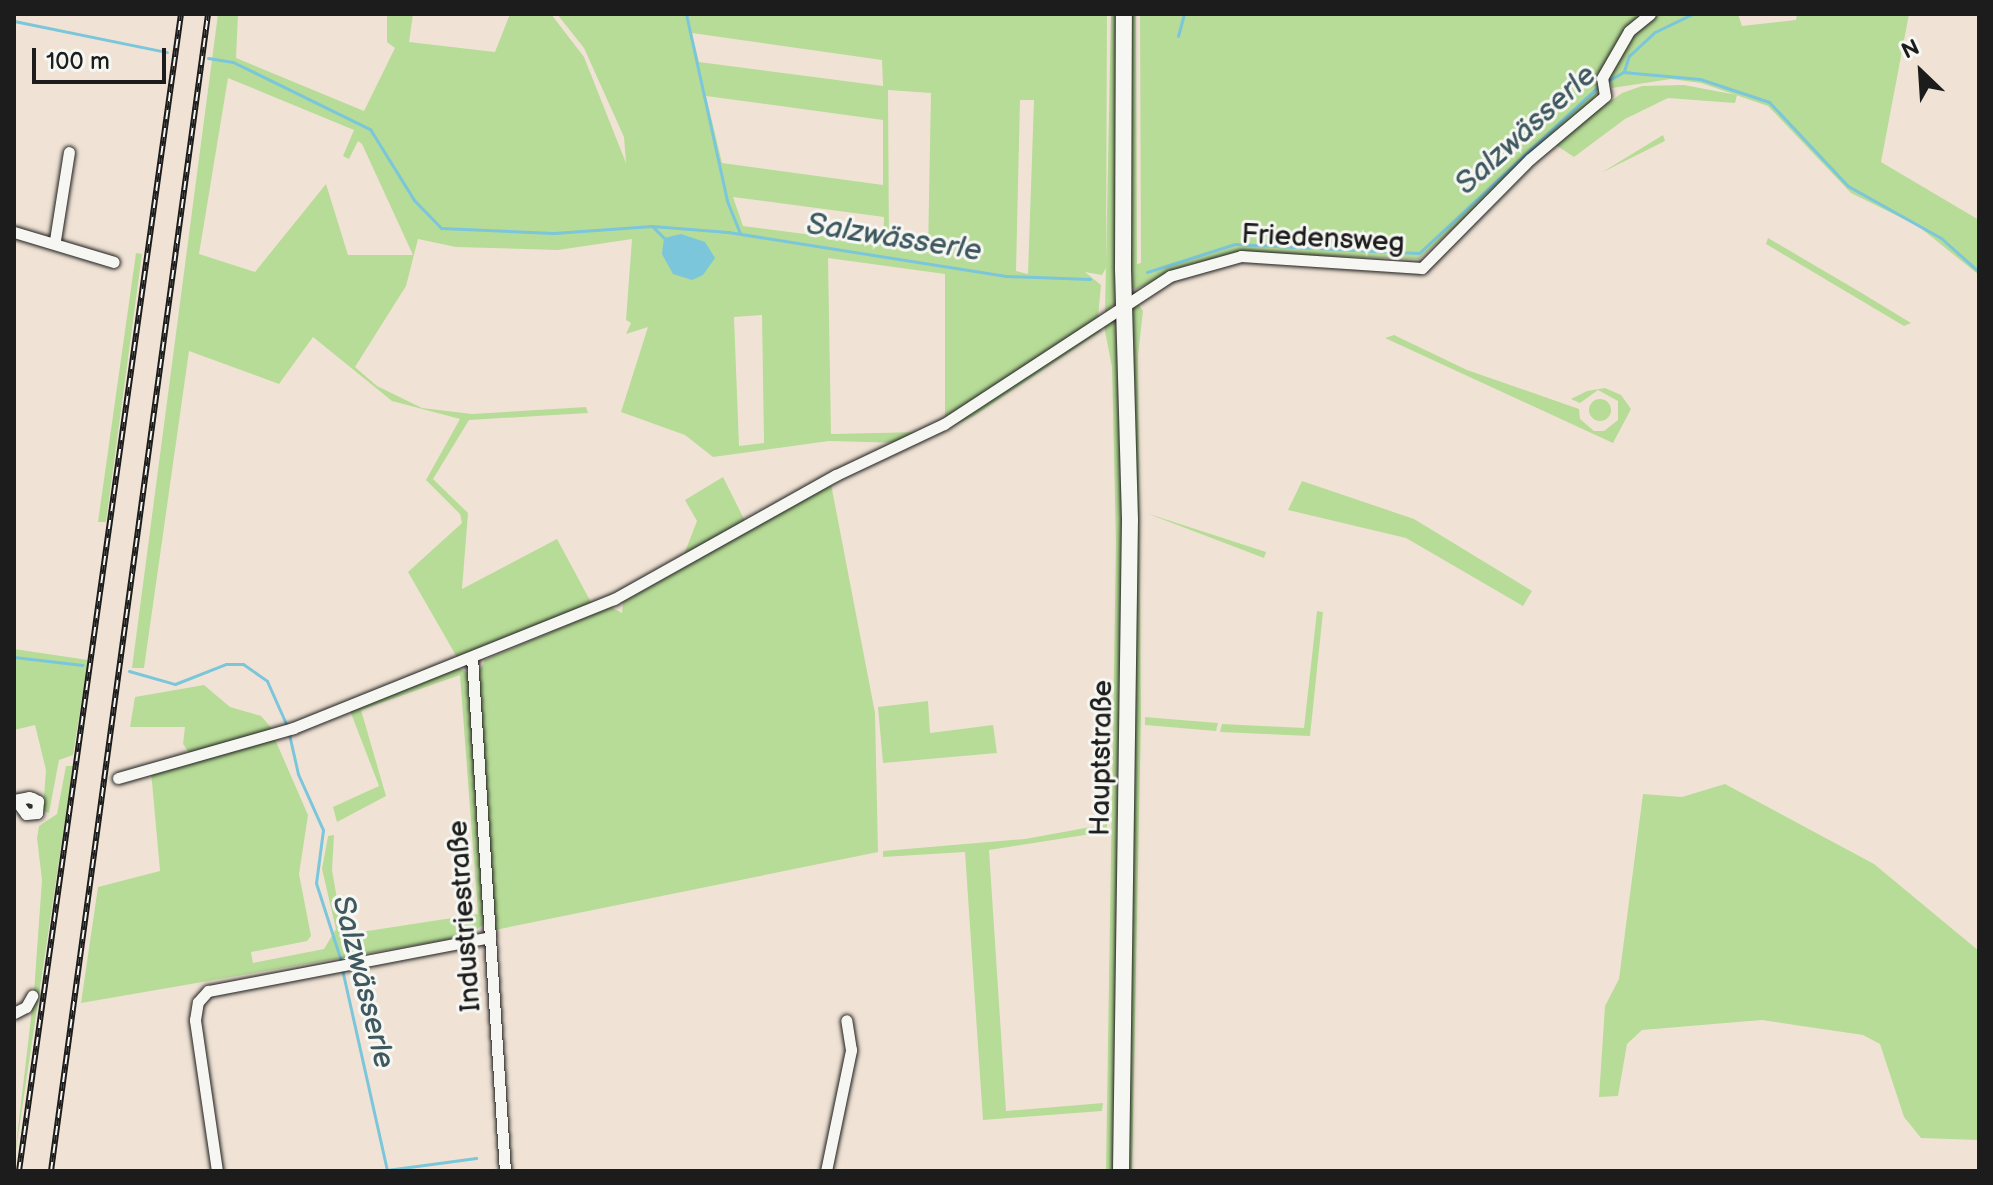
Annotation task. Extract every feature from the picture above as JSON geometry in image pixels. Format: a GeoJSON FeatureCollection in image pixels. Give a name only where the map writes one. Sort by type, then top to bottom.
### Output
{"type":"FeatureCollection","features":[{"type":"Feature","properties":{"kind":"street","name":"Hauptstraße"},"geometry":{"type":"LineString","coordinates":[[1121,1171],[1130,520],[1124,306],[1124,14]]}},
{"type":"Feature","properties":{"kind":"street","name":"Friedensweg"},"geometry":{"type":"LineString","coordinates":[[118,778],[293,728],[614,599],[836,475],[907,444],[1170,276],[1241,256],[1422,268],[1530,159],[1605,96],[1602,78],[1629,31],[1650,14]]}},
{"type":"Feature","properties":{"kind":"street"},"geometry":{"type":"LineString","coordinates":[[55,240],[69,152]]}},
{"type":"Feature","properties":{"kind":"street"},"geometry":{"type":"LineString","coordinates":[[14,232],[55,240],[114,262]]}},
{"type":"Feature","properties":{"kind":"street","name":"Industriestraße"},"geometry":{"type":"LineString","coordinates":[[472,657],[505,1171]]}},
{"type":"Feature","properties":{"kind":"street"},"geometry":{"type":"LineString","coordinates":[[217,1171],[195,1020],[198,1002],[218,986],[490,937]]}},
{"type":"Feature","properties":{"kind":"street"},"geometry":{"type":"LineString","coordinates":[[14,1013],[26,1007],[32,996]]}},
{"type":"Feature","properties":{"kind":"street"},"geometry":{"type":"LineString","coordinates":[[826,1171],[851,1050],[846,1020]]}},
{"type":"Feature","properties":{"kind":"green space"},"geometry":{"type":"Polygon","coordinates":[[[218,14],[238,14],[236,58],[364,111],[395,48],[387,42],[387,14],[413,14],[409,42],[495,52],[510,14],[551,14],[584,57],[626,163],[624,137],[584,48],[557,14],[1107,14],[1106,268],[1102,275],[1085,272],[1101,285],[1098,317],[945,419],[945,274],[828,258],[831,434],[923,432],[903,443],[829,441],[713,457],[685,435],[621,412],[648,327],[626,334],[631,323],[626,320],[632,239],[558,250],[456,247],[418,239],[406,286],[355,367],[377,386],[422,408],[472,414],[586,407],[588,413],[469,420],[433,479],[468,513],[462,589],[557,539],[593,606],[458,659],[408,572],[462,523],[460,514],[426,480],[460,419],[392,401],[313,337],[279,384],[189,351],[144,668],[132,668],[218,14]],[[692,33],[699,62],[883,86],[882,60],[692,33]],[[228,78],[199,254],[255,272],[326,184],[348,255],[413,255],[362,144],[358,141],[349,159],[343,156],[354,130],[228,78]],[[888,90],[889,245],[928,252],[931,93],[888,90]],[[706,96],[722,163],[883,185],[883,120],[706,96]],[[1020,100],[1016,271],[1028,274],[1034,100],[1020,100]],[[733,197],[743,226],[883,244],[884,217],[733,197]],[[762,315],[734,317],[739,446],[764,443],[762,315]]]}},
{"type":"Feature","properties":{"kind":"green space"},"geometry":{"type":"Polygon","coordinates":[[[1111,14],[1117,14],[1117,302],[1105,312],[1111,14]]]}},
{"type":"Feature","properties":{"kind":"green space"},"geometry":{"type":"Polygon","coordinates":[[[1129,14],[1136,14],[1137,264],[1141,263],[1140,14],[1646,14],[1596,77],[1599,89],[1591,104],[1419,259],[1238,253],[1187,265],[1136,289],[1131,288],[1129,14]]]}},
{"type":"Feature","properties":{"kind":"green space"},"geometry":{"type":"Polygon","coordinates":[[[1658,14],[1738,14],[1742,26],[1796,20],[1797,14],[1909,14],[1881,162],[1979,220],[1979,275],[1918,226],[1851,193],[1768,106],[1701,83],[1671,79],[1612,88],[1609,75],[1632,34],[1658,14]]]}},
{"type":"Feature","properties":{"kind":"green space"},"geometry":{"type":"Polygon","coordinates":[[[1684,85],[1737,95],[1735,103],[1668,98],[1625,119],[1574,157],[1553,143],[1622,93],[1642,86],[1684,85]]]}},
{"type":"Feature","properties":{"kind":"green space"},"geometry":{"type":"Polygon","coordinates":[[[1663,135],[1665,141],[1601,173],[1663,135]]]}},
{"type":"Feature","properties":{"kind":"green space"},"geometry":{"type":"Polygon","coordinates":[[[1768,238],[1911,323],[1904,326],[1766,244],[1768,238]]]}},
{"type":"Feature","properties":{"kind":"green space"},"geometry":{"type":"Polygon","coordinates":[[[136,253],[142,254],[106,522],[98,522],[136,253]]]}},
{"type":"Feature","properties":{"kind":"green space"},"geometry":{"type":"Polygon","coordinates":[[[1138,304],[1143,311],[1138,355],[1141,717],[1132,1171],[1125,1171],[1131,309],[1138,304]]]}},
{"type":"Feature","properties":{"kind":"green space"},"geometry":{"type":"Polygon","coordinates":[[[1111,320],[1116,324],[1122,522],[1113,1171],[1106,1171],[1116,542],[1112,367],[1104,326],[1111,320]]]}},
{"type":"Feature","properties":{"kind":"green space"},"geometry":{"type":"Polygon","coordinates":[[[1099,327],[1101,331],[974,416],[891,455],[1099,327]]]}},
{"type":"Feature","properties":{"kind":"green space"},"geometry":{"type":"Polygon","coordinates":[[[1394,335],[1467,370],[1579,409],[1580,419],[1594,431],[1604,431],[1618,420],[1618,401],[1598,390],[1580,403],[1571,399],[1587,391],[1605,388],[1621,395],[1631,409],[1613,443],[1385,338],[1394,335]]]}},
{"type":"Feature","properties":{"kind":"green space"},"geometry":{"type":"Polygon","coordinates":[[[1600,399],[1608,402],[1611,410],[1608,418],[1600,421],[1592,418],[1589,410],[1592,402],[1600,399]]]}},
{"type":"Feature","properties":{"kind":"green space"},"geometry":{"type":"Polygon","coordinates":[[[723,477],[745,521],[683,557],[697,521],[685,500],[723,477]]]}},
{"type":"Feature","properties":{"kind":"green space"},"geometry":{"type":"Polygon","coordinates":[[[1302,481],[1414,519],[1532,591],[1523,606],[1406,538],[1288,510],[1302,481]]]}},
{"type":"Feature","properties":{"kind":"green space"},"geometry":{"type":"Polygon","coordinates":[[[831,484],[875,713],[878,852],[495,930],[478,674],[485,660],[611,607],[622,613],[623,602],[831,484]]]}},
{"type":"Feature","properties":{"kind":"green space"},"geometry":{"type":"Polygon","coordinates":[[[1146,513],[1266,552],[1264,558],[1146,513]]]}},
{"type":"Feature","properties":{"kind":"green space"},"geometry":{"type":"Polygon","coordinates":[[[1317,611],[1323,612],[1310,736],[1220,732],[1222,724],[1304,728],[1317,611]]]}},
{"type":"Feature","properties":{"kind":"green space"},"geometry":{"type":"Polygon","coordinates":[[[14,649],[88,660],[73,755],[59,760],[49,813],[43,811],[46,770],[35,725],[14,730],[14,649]]]}},
{"type":"Feature","properties":{"kind":"green space"},"geometry":{"type":"Polygon","coordinates":[[[456,667],[469,673],[484,924],[468,936],[351,956],[348,934],[478,914],[460,675],[361,710],[386,796],[337,822],[333,807],[379,786],[349,708],[456,667]]]}},
{"type":"Feature","properties":{"kind":"green space"},"geometry":{"type":"Polygon","coordinates":[[[204,685],[230,707],[261,716],[274,731],[190,754],[183,744],[185,727],[130,727],[135,697],[204,685]]]}},
{"type":"Feature","properties":{"kind":"green space"},"geometry":{"type":"Polygon","coordinates":[[[928,701],[930,733],[993,725],[997,753],[883,763],[878,707],[928,701]]]}},
{"type":"Feature","properties":{"kind":"green space"},"geometry":{"type":"Polygon","coordinates":[[[1145,717],[1218,723],[1216,731],[1145,725],[1145,717]]]}},
{"type":"Feature","properties":{"kind":"green space"},"geometry":{"type":"Polygon","coordinates":[[[274,737],[308,815],[299,874],[311,936],[307,941],[251,952],[253,963],[324,949],[336,929],[322,869],[328,836],[334,835],[332,870],[347,957],[81,1003],[98,887],[160,871],[151,771],[274,737]]]}},
{"type":"Feature","properties":{"kind":"green space"},"geometry":{"type":"Polygon","coordinates":[[[66,766],[73,766],[14,1163],[34,992],[42,880],[37,838],[39,826],[57,814],[66,766]]]}},
{"type":"Feature","properties":{"kind":"green space"},"geometry":{"type":"Polygon","coordinates":[[[1725,784],[1874,864],[1979,951],[1979,1140],[1921,1138],[1904,1117],[1880,1044],[1863,1035],[1762,1020],[1642,1030],[1627,1044],[1618,1096],[1599,1097],[1605,1006],[1619,979],[1643,794],[1682,797],[1725,784]]]}},
{"type":"Feature","properties":{"kind":"green space"},"geometry":{"type":"Polygon","coordinates":[[[1107,824],[1107,830],[1091,834],[989,850],[1006,1111],[1103,1103],[1102,1111],[983,1120],[965,852],[883,857],[883,851],[1025,839],[1107,824]]]}},
{"type":"Feature","properties":{"kind":"water"},"geometry":{"type":"Polygon","coordinates":[[[681,234],[705,242],[715,258],[703,275],[692,280],[673,274],[662,254],[664,238],[681,234]]]}},
{"type":"Feature","properties":{"kind":"waterway","name":"Salzwässerle"},"geometry":{"type":"LineString","coordinates":[[686,14],[727,201],[740,234]]}},
{"type":"Feature","properties":{"kind":"waterway"},"geometry":{"type":"LineString","coordinates":[[1178,36],[1184,14]]}},
{"type":"Feature","properties":{"kind":"waterway"},"geometry":{"type":"LineString","coordinates":[[1624,71],[1629,56],[1655,32],[1692,14]]}},
{"type":"Feature","properties":{"kind":"waterway","name":"Salzwässerle"},"geometry":{"type":"LineString","coordinates":[[14,21],[167,52]]}},
{"type":"Feature","properties":{"kind":"waterway","name":"Salzwässerle"},"geometry":{"type":"LineString","coordinates":[[208,58],[233,62],[370,129],[414,200],[441,228],[554,233],[652,226],[728,232],[1005,276],[1090,279]]}},
{"type":"Feature","properties":{"kind":"waterway","name":"Salzwässerle"},"geometry":{"type":"LineString","coordinates":[[1606,82],[1623,72],[1700,79],[1769,102],[1848,186],[1941,238],[1979,272]]}},
{"type":"Feature","properties":{"kind":"waterway","name":"Salzwässerle"},"geometry":{"type":"LineString","coordinates":[[1147,272],[1235,244],[1419,253],[1599,86]]}},
{"type":"Feature","properties":{"kind":"waterway","name":"Salzwässerle"},"geometry":{"type":"LineString","coordinates":[[653,227],[664,238]]}},
{"type":"Feature","properties":{"kind":"waterway","name":"Salzwässerle"},"geometry":{"type":"LineString","coordinates":[[14,657],[83,665]]}},
{"type":"Feature","properties":{"kind":"waterway","name":"Salzwässerle"},"geometry":{"type":"LineString","coordinates":[[129,671],[175,684],[226,664],[243,664],[267,681],[287,726]]}},
{"type":"Feature","properties":{"kind":"waterway","name":"Salzwässerle"},"geometry":{"type":"LineString","coordinates":[[289,734],[298,774],[323,830],[316,883],[341,961]]}},
{"type":"Feature","properties":{"kind":"waterway","name":"Salzwässerle"},"geometry":{"type":"LineString","coordinates":[[342,969],[387,1170],[476,1158]]}},
{"type":"Feature","properties":{"kind":"railway"},"geometry":{"type":"LineString","coordinates":[[19,1171],[181,14]]}},
{"type":"Feature","properties":{"kind":"railway"},"geometry":{"type":"LineString","coordinates":[[51,1171],[208,14]]}}]}
